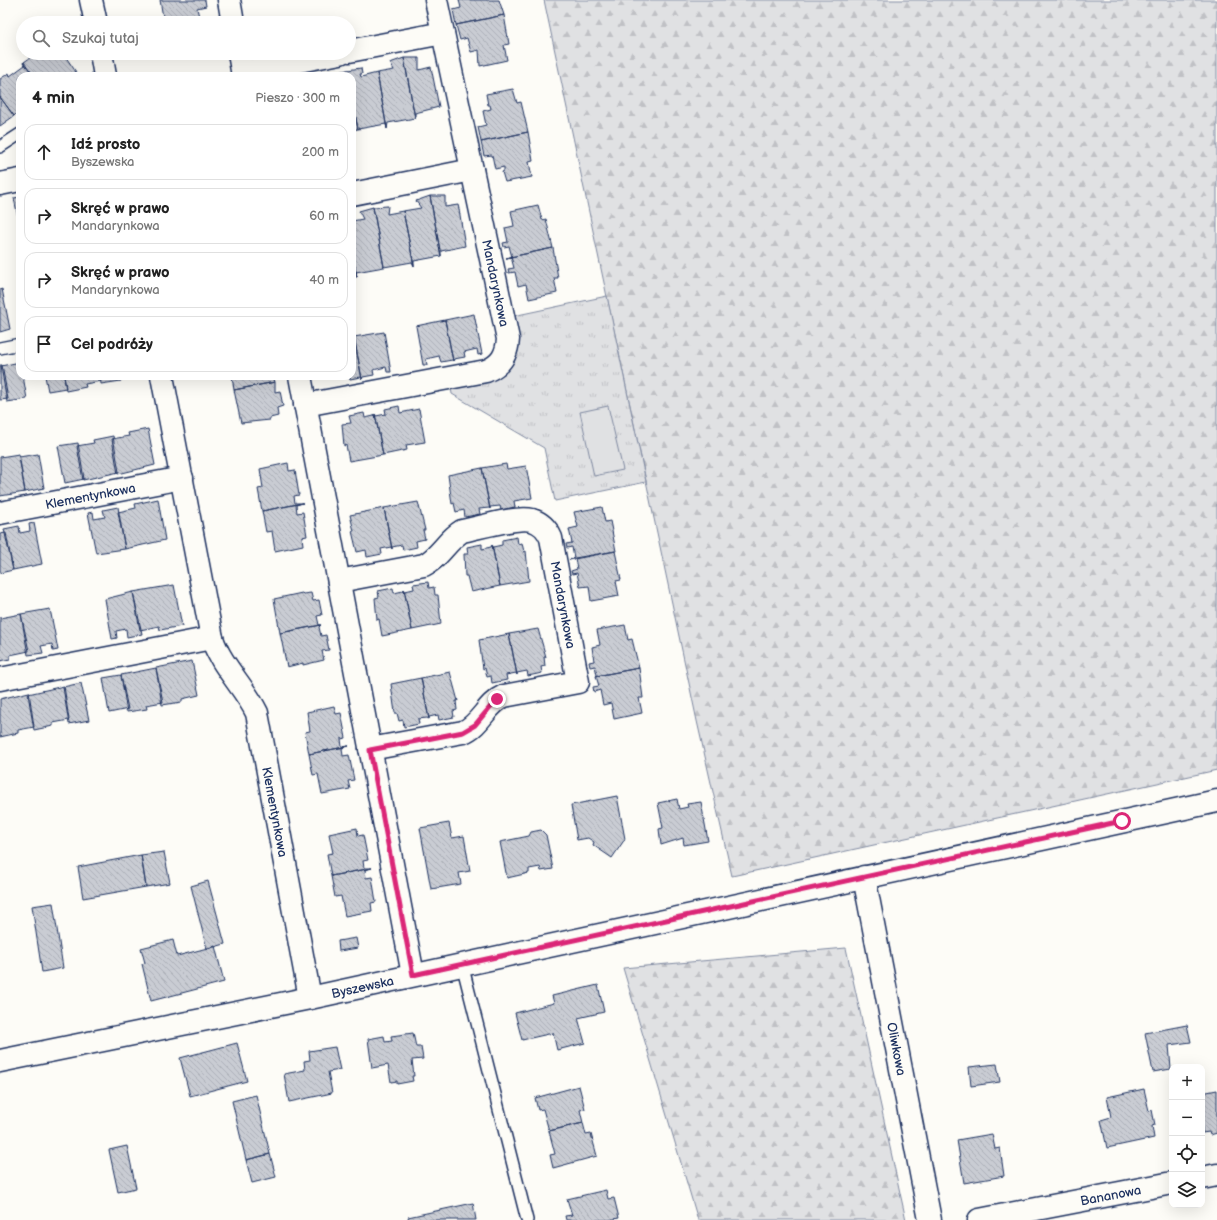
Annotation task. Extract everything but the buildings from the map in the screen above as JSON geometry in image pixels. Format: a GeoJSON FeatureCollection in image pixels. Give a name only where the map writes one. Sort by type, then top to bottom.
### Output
{"type":"FeatureCollection","features":[{"type":"Feature","properties":{"kind":"street"},"geometry":{"type":"LineString","coordinates":[[91,0],[94,16]]}},
{"type":"Feature","properties":{"kind":"street"},"geometry":{"type":"LineString","coordinates":[[229,0],[232,16]]}},
{"type":"Feature","properties":{"kind":"street","name":"Mandarynkowa"},"geometry":{"type":"LineString","coordinates":[[306,405],[486,371],[493,368],[504,358],[508,339],[436,0]]}},
{"type":"Feature","properties":{"kind":"street"},"geometry":{"type":"LineString","coordinates":[[356,50],[443,33]]}},
{"type":"Feature","properties":{"kind":"street"},"geometry":{"type":"LineString","coordinates":[[102,60],[104,72]]}},
{"type":"Feature","properties":{"kind":"street"},"geometry":{"type":"LineString","coordinates":[[242,67],[291,60]]}},
{"type":"Feature","properties":{"kind":"street"},"geometry":{"type":"LineString","coordinates":[[356,193],[472,170]]}},
{"type":"Feature","properties":{"kind":"street"},"geometry":{"type":"LineString","coordinates":[[0,184],[16,181]]}},
{"type":"Feature","properties":{"kind":"street","name":"Klementynkowa"},"geometry":{"type":"LineString","coordinates":[[163,380],[212,638],[222,662],[251,701],[257,713],[310,998]]}},
{"type":"Feature","properties":{"kind":"street"},"geometry":{"type":"LineString","coordinates":[[301,380],[413,975]]}},
{"type":"Feature","properties":{"kind":"street","name":"Klementynkowa"},"geometry":{"type":"LineString","coordinates":[[0,513],[182,478]]}},
{"type":"Feature","properties":{"kind":"street","name":"Mandarynkowa"},"geometry":{"type":"LineString","coordinates":[[339,581],[424,565],[431,561],[455,535],[462,531],[518,520],[531,520],[540,523],[548,530],[552,546],[578,682],[504,696],[497,699],[475,725],[463,732],[370,750]]}},
{"type":"Feature","properties":{"kind":"street"},"geometry":{"type":"LineString","coordinates":[[0,679],[212,638]]}},
{"type":"Feature","properties":{"kind":"street","name":"Byszewska"},"geometry":{"type":"LineString","coordinates":[[0,1061],[310,998],[1217,801]]}},
{"type":"Feature","properties":{"kind":"street","name":"Oliwkowa"},"geometry":{"type":"LineString","coordinates":[[864,877],[930,1220]]}},
{"type":"Feature","properties":{"kind":"street"},"geometry":{"type":"LineString","coordinates":[[1205,1177],[1217,1175]]}},
{"type":"Feature","properties":{"kind":"street","name":"Bananowa"},"geometry":{"type":"LineString","coordinates":[[979,1220],[1169,1184]]}},
{"type":"Feature","properties":{"kind":"lane"},"geometry":{"type":"LineString","coordinates":[[0,147],[16,137]]}},
{"type":"Feature","properties":{"kind":"lane"},"geometry":{"type":"LineString","coordinates":[[0,348],[16,345]]}},
{"type":"Feature","properties":{"kind":"lane"},"geometry":{"type":"LineString","coordinates":[[462,964],[527,1220]]}},
{"type":"Feature","properties":{"kind":"green space"},"geometry":{"type":"Polygon","coordinates":[[[544,0],[1217,0],[1217,770],[732,876],[697,721],[544,0]]]}},
{"type":"Feature","properties":{"kind":"green space"},"geometry":{"type":"Polygon","coordinates":[[[607,296],[646,482],[555,501],[544,448],[452,394],[451,388],[489,380],[513,316],[607,296]]]}},
{"type":"Feature","properties":{"kind":"green space"},"geometry":{"type":"Polygon","coordinates":[[[608,406],[623,470],[594,476],[580,412],[608,406]]]}},
{"type":"Feature","properties":{"kind":"green space"},"geometry":{"type":"Polygon","coordinates":[[[846,948],[906,1220],[698,1220],[623,968],[846,948]]]}},
{"type":"Feature","properties":{"kind":"route"},"geometry":{"type":"LineString","coordinates":[[497,699],[492,703],[475,725],[463,732],[370,750],[413,975],[1122,821]]}}]}
